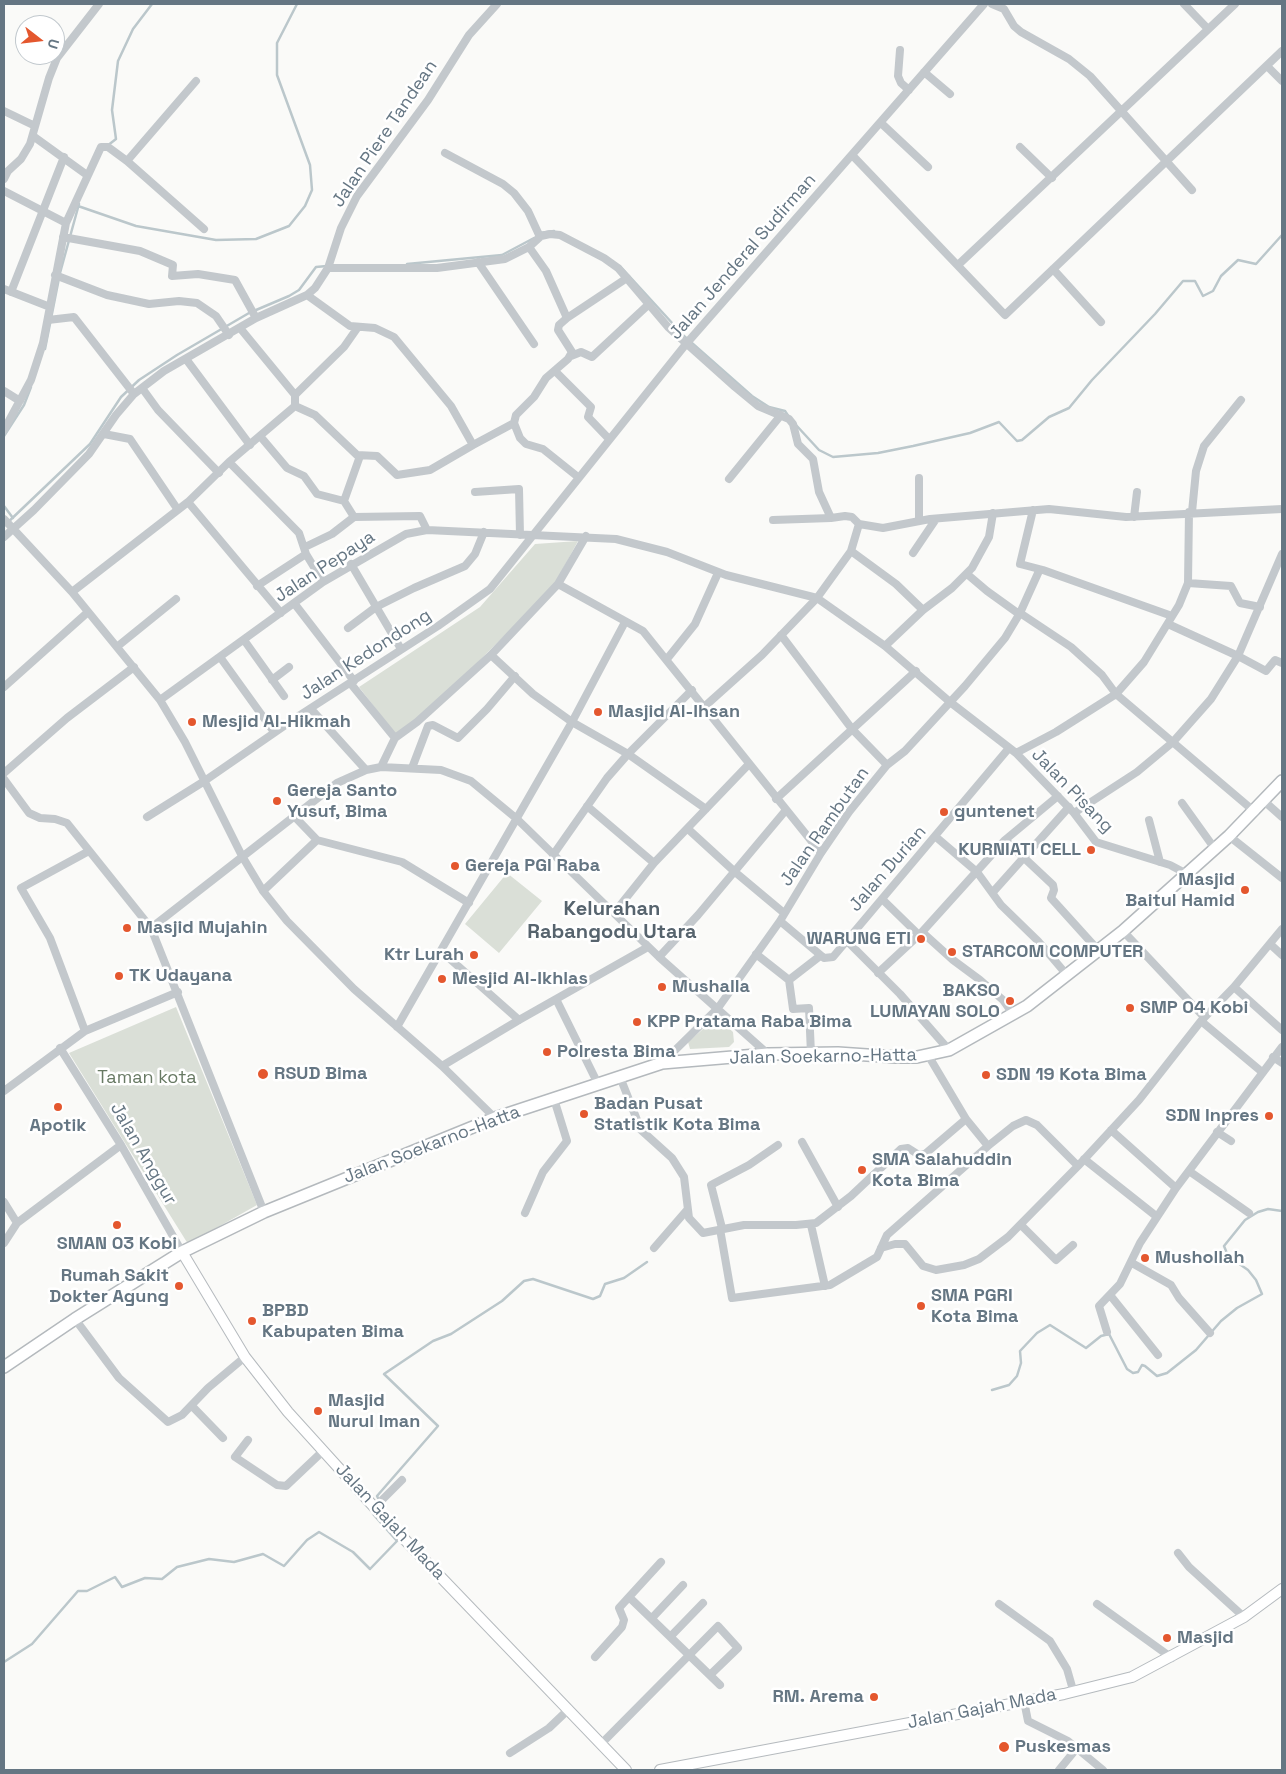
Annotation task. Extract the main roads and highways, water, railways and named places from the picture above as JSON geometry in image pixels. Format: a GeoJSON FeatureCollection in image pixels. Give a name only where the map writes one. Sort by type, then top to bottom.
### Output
{"type":"FeatureCollection","features":[{"type":"Feature","properties":{"kind":"highway","name":"Jalan Soekarno-Hatta"},"geometry":{"type":"LineString","coordinates":[[4,1367],[74,1318],[182,1252],[264,1212],[496,1118],[662,1063],[768,1054],[870,1054],[896,1057],[928,1055],[949,1050],[1013,1014],[1068,975],[1123,930],[1215,849],[1255,812],[1282,782]]}},
{"type":"Feature","properties":{"kind":"main road","name":"Jalan Gajah Mada"},"geometry":{"type":"LineString","coordinates":[[182,1252],[245,1357],[288,1412],[626,1770]]}},
{"type":"Feature","properties":{"kind":"main road","name":"Jalan Gajah Mada"},"geometry":{"type":"LineString","coordinates":[[660,1770],[1024,1701],[1132,1677],[1172,1658],[1244,1617],[1282,1589]]}},
{"type":"Feature","properties":{"kind":"waterway"},"geometry":{"type":"LineString","coordinates":[[107,146],[116,139],[112,110],[118,61],[133,29],[152,4]]}},
{"type":"Feature","properties":{"kind":"waterway"},"geometry":{"type":"LineString","coordinates":[[78,206],[136,226],[216,240],[256,239],[289,226],[305,206],[312,190],[310,165],[277,75],[277,43],[297,4]]}},
{"type":"Feature","properties":{"kind":"waterway"},"geometry":{"type":"LineString","coordinates":[[45,349],[60,273],[79,204]]}},
{"type":"Feature","properties":{"kind":"waterway"},"geometry":{"type":"LineString","coordinates":[[540,233],[554,231]]}},
{"type":"Feature","properties":{"kind":"waterway"},"geometry":{"type":"LineString","coordinates":[[796,425],[819,450],[833,457],[878,453],[913,446],[970,433],[999,422],[1017,441],[1022,440],[1049,417],[1069,408],[1092,380],[1155,314],[1183,281],[1195,281],[1203,296],[1213,291],[1221,276],[1238,260],[1256,264],[1282,235]]}},
{"type":"Feature","properties":{"kind":"waterway"},"geometry":{"type":"LineString","coordinates":[[407,264],[502,255],[534,238]]}},
{"type":"Feature","properties":{"kind":"waterway"},"geometry":{"type":"LineString","coordinates":[[4,526],[90,444],[121,397],[139,380],[177,355],[249,313],[299,290],[316,267],[327,266]]}},
{"type":"Feature","properties":{"kind":"waterway"},"geometry":{"type":"LineString","coordinates":[[620,266],[684,336],[752,396],[769,407],[785,411],[789,417]]}},
{"type":"Feature","properties":{"kind":"waterway"},"geometry":{"type":"LineString","coordinates":[[4,436],[24,405],[31,387]]}},
{"type":"Feature","properties":{"kind":"waterway"},"geometry":{"type":"LineString","coordinates":[[4,506],[13,518]]}},
{"type":"Feature","properties":{"kind":"waterway"},"geometry":{"type":"LineString","coordinates":[[992,1390],[1009,1385],[1017,1376],[1021,1363],[1020,1351],[1037,1333],[1050,1325],[1086,1348],[1101,1336],[1109,1334],[1127,1369],[1133,1373],[1138,1372],[1142,1365],[1157,1376],[1167,1373],[1196,1350],[1221,1321],[1237,1308],[1262,1294],[1256,1280],[1248,1270],[1228,1256],[1224,1246],[1245,1220],[1258,1212],[1268,1209],[1282,1211]]}},
{"type":"Feature","properties":{"kind":"waterway"},"geometry":{"type":"LineString","coordinates":[[379,1500],[377,1496],[438,1426],[384,1374],[433,1341],[451,1334],[502,1301],[524,1281],[533,1279],[593,1299],[600,1296],[605,1284],[624,1278],[647,1262]]}},
{"type":"Feature","properties":{"kind":"waterway"},"geometry":{"type":"LineString","coordinates":[[4,1662],[32,1644],[78,1591],[87,1591],[115,1577],[122,1587],[145,1578],[162,1579],[177,1567],[209,1559],[234,1562],[263,1554],[284,1566],[307,1540],[319,1532],[353,1552],[370,1569],[397,1541],[373,1514],[376,1511]]}},
{"type":"Feature","properties":{"kind":"place","name":"Masjid Al-Ihsan"},"geometry":{"type":"Point","coordinates":[598,712]}},
{"type":"Feature","properties":{"kind":"place","name":"Mesjid Al-Hikmah"},"geometry":{"type":"Point","coordinates":[192,722]}},
{"type":"Feature","properties":{"kind":"place","name":"Gereja Santo Yusuf, Bima"},"geometry":{"type":"Point","coordinates":[277,801]}},
{"type":"Feature","properties":{"kind":"place","name":"guntenet"},"geometry":{"type":"Point","coordinates":[944,812]}},
{"type":"Feature","properties":{"kind":"place","name":"KURNIATI CELL"},"geometry":{"type":"Point","coordinates":[1091,850]}},
{"type":"Feature","properties":{"kind":"place","name":"Gereja PGI Raba"},"geometry":{"type":"Point","coordinates":[455,866]}},
{"type":"Feature","properties":{"kind":"place","name":"Masjid Baitul Hamid"},"geometry":{"type":"Point","coordinates":[1245,890]}},
{"type":"Feature","properties":{"kind":"place","name":"Masjid Mujahin"},"geometry":{"type":"Point","coordinates":[127,928]}},
{"type":"Feature","properties":{"kind":"place","name":"WARUNG ETI"},"geometry":{"type":"Point","coordinates":[921,939]}},
{"type":"Feature","properties":{"kind":"place","name":"STARCOM COMPUTER"},"geometry":{"type":"Point","coordinates":[952,952]}},
{"type":"Feature","properties":{"kind":"place","name":"Ktr Lurah"},"geometry":{"type":"Point","coordinates":[474,955]}},
{"type":"Feature","properties":{"kind":"place","name":"TK Udayana"},"geometry":{"type":"Point","coordinates":[119,976]}},
{"type":"Feature","properties":{"kind":"place","name":"Mesjid Al-Ikhlas"},"geometry":{"type":"Point","coordinates":[442,979]}},
{"type":"Feature","properties":{"kind":"place","name":"Mushalla"},"geometry":{"type":"Point","coordinates":[662,987]}},
{"type":"Feature","properties":{"kind":"place","name":"BAKSO LUMAYAN SOLO"},"geometry":{"type":"Point","coordinates":[1010,1001]}},
{"type":"Feature","properties":{"kind":"place","name":"SMP 04 Kobi"},"geometry":{"type":"Point","coordinates":[1130,1008]}},
{"type":"Feature","properties":{"kind":"place","name":"KPP Pratama Raba Bima"},"geometry":{"type":"Point","coordinates":[637,1022]}},
{"type":"Feature","properties":{"kind":"place","name":"Polresta Bima"},"geometry":{"type":"Point","coordinates":[547,1052]}},
{"type":"Feature","properties":{"kind":"place","name":"RSUD Bima"},"geometry":{"type":"Point","coordinates":[263,1074]}},
{"type":"Feature","properties":{"kind":"place","name":"SDN 19 Kota Bima"},"geometry":{"type":"Point","coordinates":[986,1075]}},
{"type":"Feature","properties":{"kind":"place","name":"Apotik"},"geometry":{"type":"Point","coordinates":[58,1107]}},
{"type":"Feature","properties":{"kind":"place","name":"Badan Pusat Statistik Kota Bima"},"geometry":{"type":"Point","coordinates":[584,1114]}},
{"type":"Feature","properties":{"kind":"place","name":"SDN Inpres"},"geometry":{"type":"Point","coordinates":[1269,1116]}},
{"type":"Feature","properties":{"kind":"place","name":"SMA Salahuddin Kota Bima"},"geometry":{"type":"Point","coordinates":[862,1170]}},
{"type":"Feature","properties":{"kind":"place","name":"SMAN 03 Kobi"},"geometry":{"type":"Point","coordinates":[117,1225]}},
{"type":"Feature","properties":{"kind":"place","name":"Mushollah"},"geometry":{"type":"Point","coordinates":[1145,1258]}},
{"type":"Feature","properties":{"kind":"place","name":"Rumah Sakit Dokter Agung"},"geometry":{"type":"Point","coordinates":[179,1286]}},
{"type":"Feature","properties":{"kind":"place","name":"SMA PGRI Kota Bima"},"geometry":{"type":"Point","coordinates":[921,1306]}},
{"type":"Feature","properties":{"kind":"place","name":"BPBD Kabupaten Bima"},"geometry":{"type":"Point","coordinates":[252,1321]}},
{"type":"Feature","properties":{"kind":"place","name":"Masjid Nurul Iman"},"geometry":{"type":"Point","coordinates":[318,1411]}},
{"type":"Feature","properties":{"kind":"place","name":"Masjid"},"geometry":{"type":"Point","coordinates":[1167,1638]}},
{"type":"Feature","properties":{"kind":"place","name":"RM. Arema"},"geometry":{"type":"Point","coordinates":[874,1697]}},
{"type":"Feature","properties":{"kind":"place","name":"Puskesmas"},"geometry":{"type":"Point","coordinates":[1004,1747]}},
{"type":"Feature","properties":{"kind":"district","name":"Kelurahan Rabangodu Utara"},"geometry":{"type":"Point","coordinates":[612,922]}},
{"type":"Feature","properties":{"kind":"park label","name":"Taman kota"},"geometry":{"type":"Point","coordinates":[147,1078]}}]}
